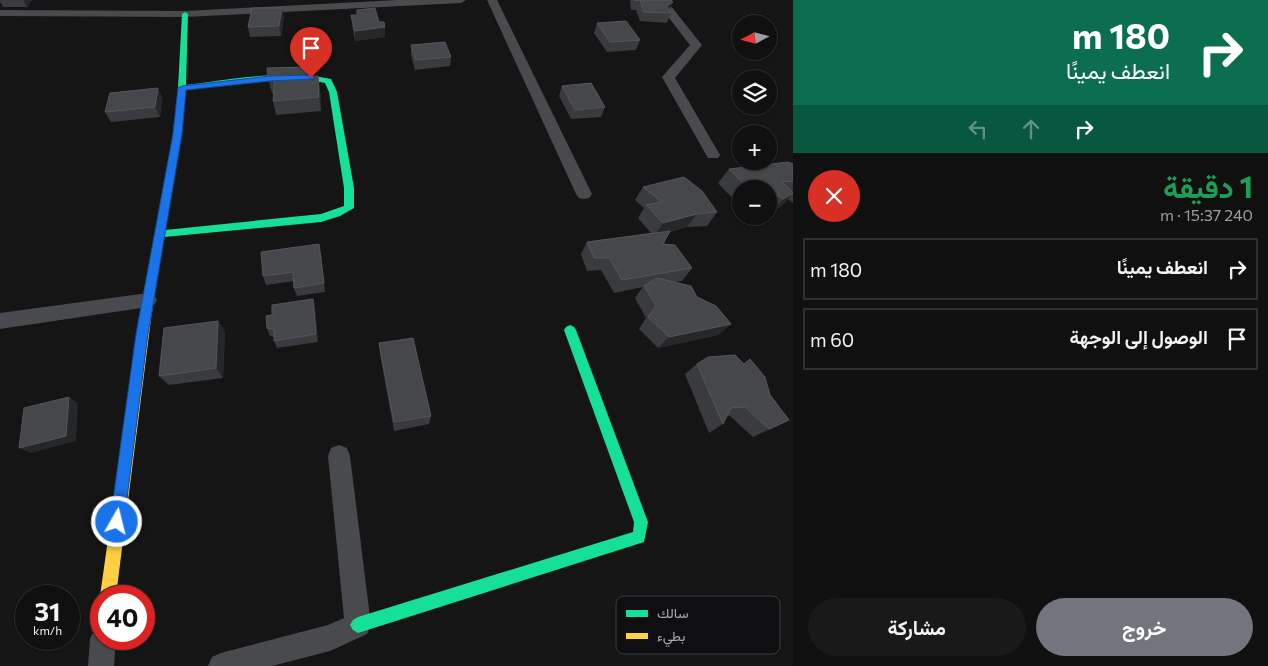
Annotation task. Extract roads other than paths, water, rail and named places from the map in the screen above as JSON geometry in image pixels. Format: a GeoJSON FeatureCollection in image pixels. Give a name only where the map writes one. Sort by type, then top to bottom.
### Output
{"type":"FeatureCollection","features":[{"type":"Feature","properties":{"kind":"street"},"geometry":{"type":"LineString","coordinates":[[122,0],[122,15]]}},
{"type":"Feature","properties":{"kind":"street"},"geometry":{"type":"LineString","coordinates":[[109,585],[142,334],[177,134],[190,14],[195,0]]}},
{"type":"Feature","properties":{"kind":"street"},"geometry":{"type":"LineString","coordinates":[[0,13],[190,14],[232,6],[459,0]]}},
{"type":"Feature","properties":{"kind":"street"},"geometry":{"type":"LineString","coordinates":[[492,0],[584,194]]}},
{"type":"Feature","properties":{"kind":"street"},"geometry":{"type":"LineString","coordinates":[[660,0],[696,45],[684,62],[668,77],[714,154]]}},
{"type":"Feature","properties":{"kind":"street"},"geometry":{"type":"LineString","coordinates":[[160,234],[321,218],[337,214],[349,208],[349,188],[336,109],[333,92],[328,82],[311,78],[270,79],[182,88]]}},
{"type":"Feature","properties":{"kind":"street"},"geometry":{"type":"LineString","coordinates":[[0,321],[148,300]]}},
{"type":"Feature","properties":{"kind":"street"},"geometry":{"type":"LineString","coordinates":[[221,666],[330,638],[358,624],[639,537],[641,522],[570,330]]}},
{"type":"Feature","properties":{"kind":"street"},"geometry":{"type":"LineString","coordinates":[[339,456],[358,624]]}},
{"type":"Feature","properties":{"kind":"street"},"geometry":{"type":"LineString","coordinates":[[101,666],[102,650]]}}]}
